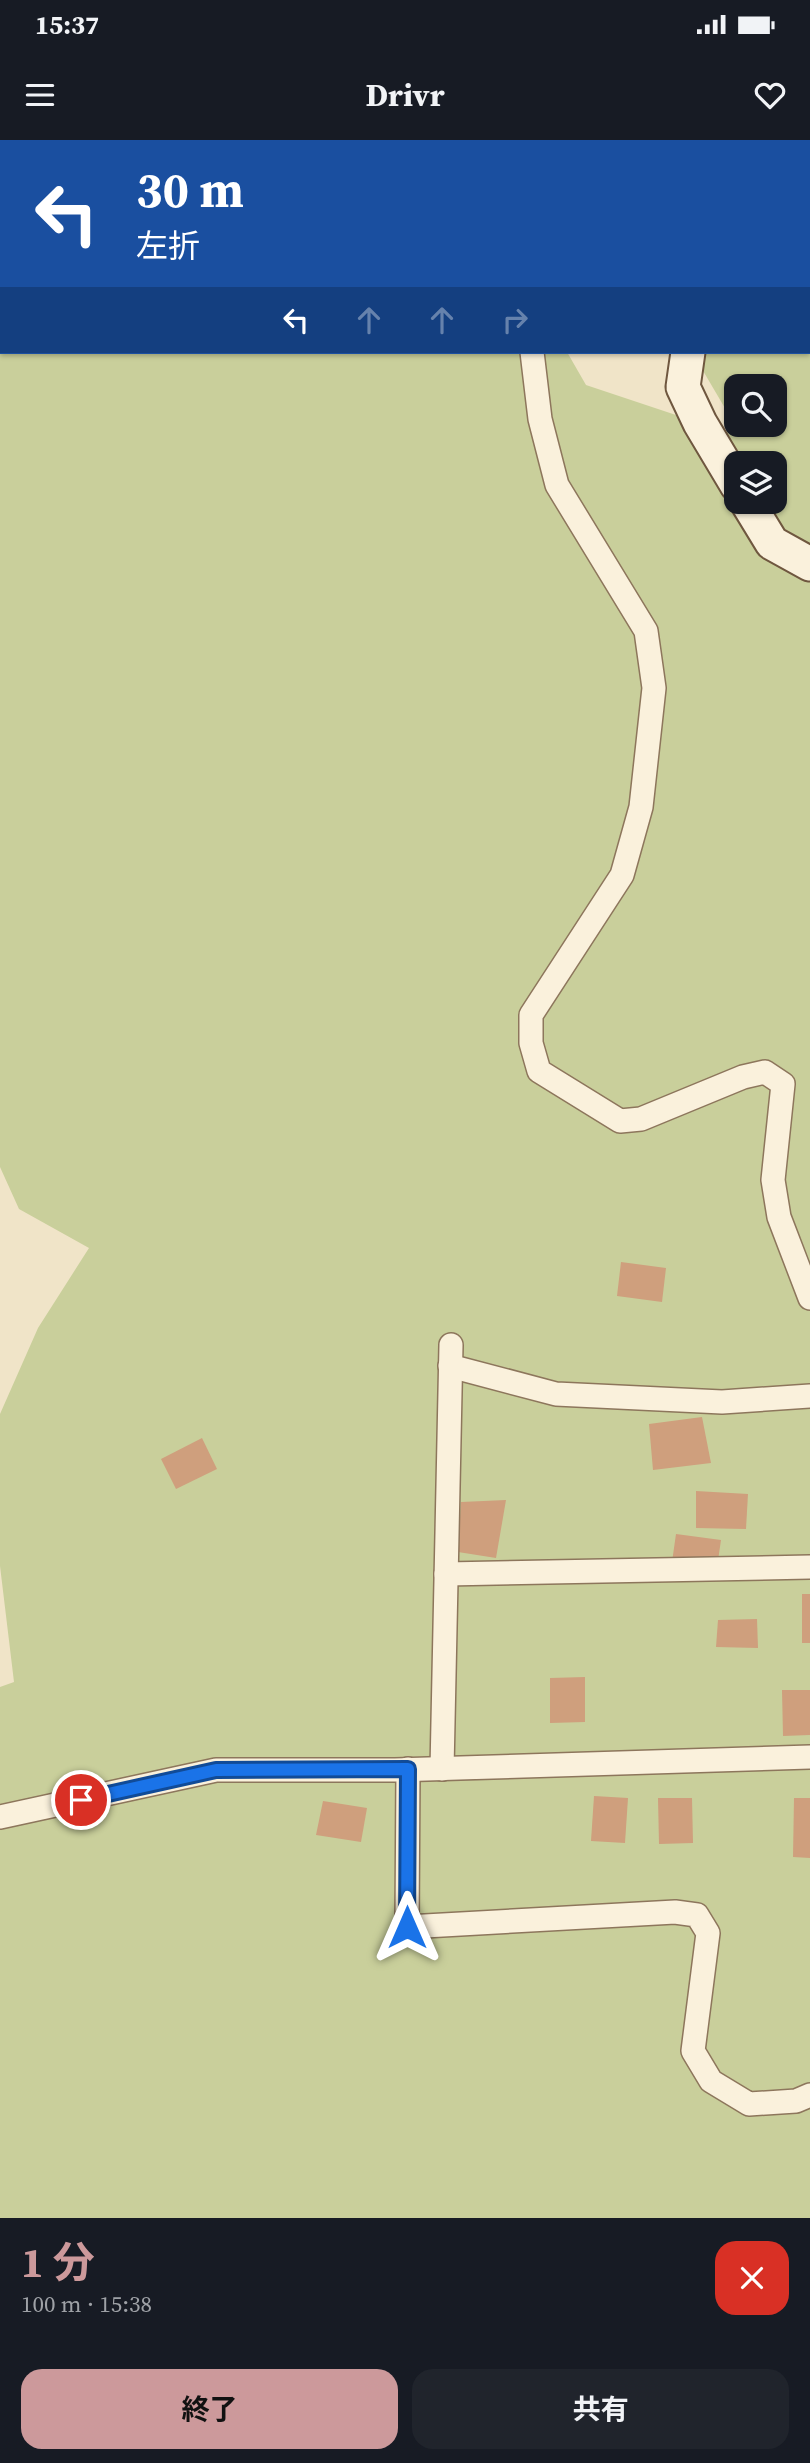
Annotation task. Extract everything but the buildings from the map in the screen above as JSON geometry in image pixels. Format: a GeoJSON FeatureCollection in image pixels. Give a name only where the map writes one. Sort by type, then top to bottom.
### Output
{"type":"FeatureCollection","features":[{"type":"Feature","properties":{"kind":"street"},"geometry":{"type":"LineString","coordinates":[[532,354],[540,419],[557,485],[646,631],[654,688],[641,807],[622,875],[531,1015],[533,1053],[539,1071],[620,1121],[641,1119],[765,1072],[783,1084],[773,1180],[779,1217],[810,1298]]}},
{"type":"Feature","properties":{"kind":"street"},"geometry":{"type":"LineString","coordinates":[[688,354],[683,387],[724,461]]}},
{"type":"Feature","properties":{"kind":"street"},"geometry":{"type":"LineString","coordinates":[[754,514],[772,543],[810,564]]}},
{"type":"Feature","properties":{"kind":"street"},"geometry":{"type":"LineString","coordinates":[[442,1769],[451,1356],[556,1394],[722,1402],[810,1396]]}},
{"type":"Feature","properties":{"kind":"street"},"geometry":{"type":"LineString","coordinates":[[446,1574],[810,1567]]}},
{"type":"Feature","properties":{"kind":"street"},"geometry":{"type":"LineString","coordinates":[[0,1817],[216,1770],[442,1769],[810,1757]]}},
{"type":"Feature","properties":{"kind":"street"},"geometry":{"type":"LineString","coordinates":[[408,1769],[407,1927],[675,1912],[697,1915],[708,1933],[693,2051],[711,2081],[749,2104],[796,2101],[810,2095]]}},
{"type":"Feature","properties":{"kind":"green space"},"geometry":{"type":"Polygon","coordinates":[[[0,354],[568,354],[586,385],[700,423],[724,468],[724,514],[787,514],[787,451],[724,451],[722,460],[726,437],[787,437],[787,374],[724,374],[724,406],[693,354],[810,354],[810,563],[777,564],[810,570],[810,2218],[0,2218],[0,1687],[14,1682],[0,1566],[0,1414],[38,1328],[89,1248],[19,1209],[0,1167],[0,354]]]}},
{"type":"Feature","properties":{"kind":"route"},"geometry":{"type":"LineString","coordinates":[[81,1800],[216,1770],[408,1769],[407,1927]]}}]}
